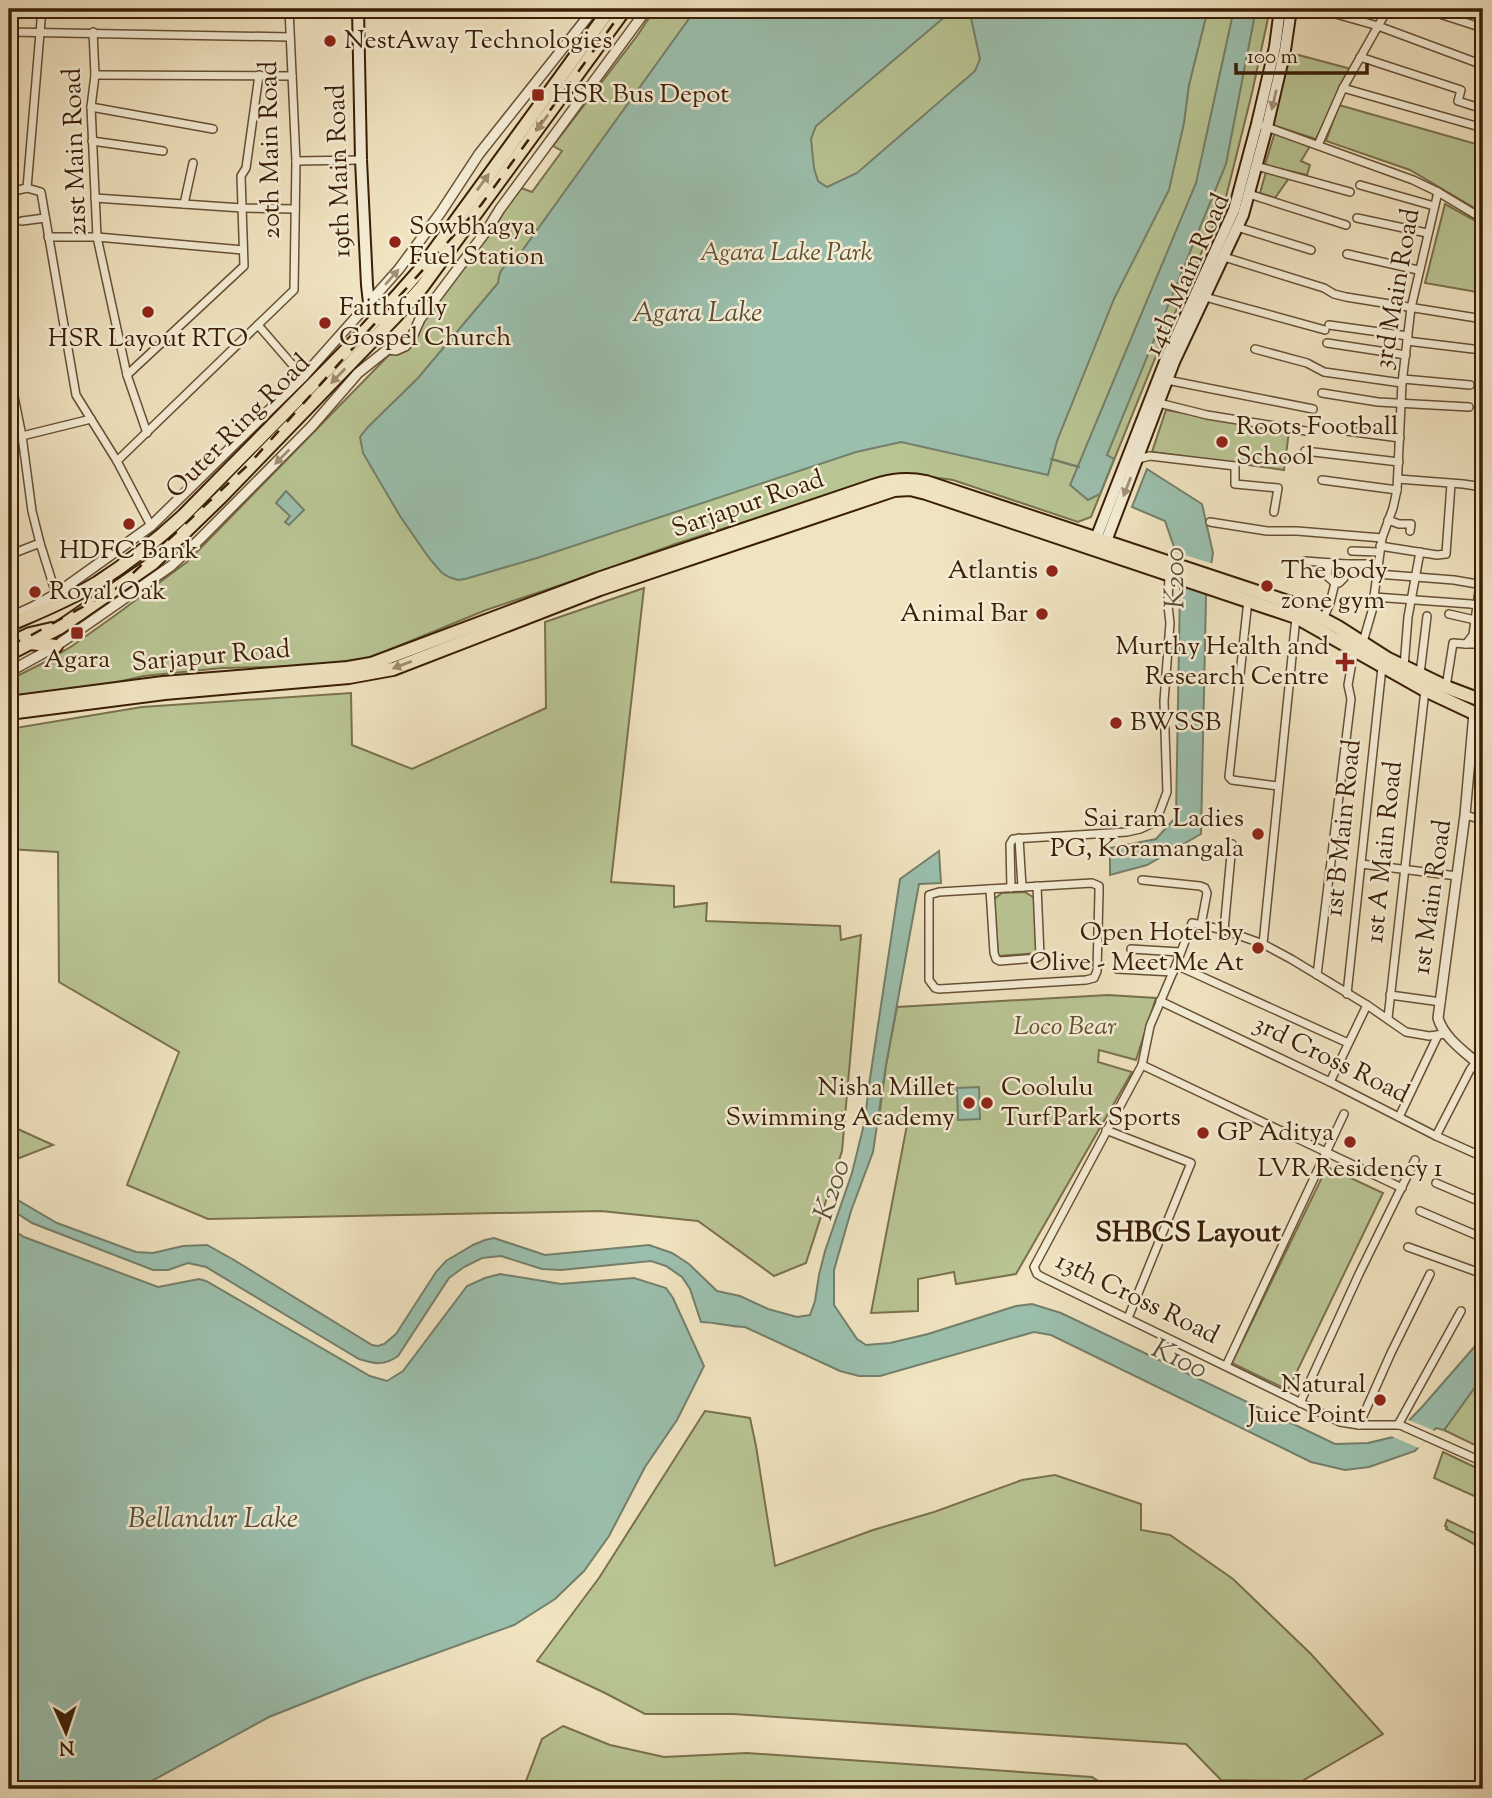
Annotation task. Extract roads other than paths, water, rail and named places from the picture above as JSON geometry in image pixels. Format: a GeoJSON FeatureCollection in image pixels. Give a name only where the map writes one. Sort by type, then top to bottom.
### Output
{"type":"FeatureCollection","features":[{"type":"Feature","properties":{"kind":"main road","name":"19th Main Road"},"geometry":{"type":"LineString","coordinates":[[358,9],[361,160],[369,303],[383,321]]}},
{"type":"Feature","properties":{"kind":"main road","name":"Outer Ring Road"},"geometry":{"type":"LineString","coordinates":[[9,654],[59,628],[153,563],[222,497],[383,321],[610,9]]}},
{"type":"Feature","properties":{"kind":"main road","name":"Outer Ring Road"},"geometry":{"type":"LineString","coordinates":[[9,625],[60,597],[95,584],[158,540],[383,321],[422,287],[625,9]]}},
{"type":"Feature","properties":{"kind":"main road","name":"14th Main Road"},"geometry":{"type":"LineString","coordinates":[[1099,545],[1167,380],[1243,215],[1256,166],[1280,9]]}},
{"type":"Feature","properties":{"kind":"main road","name":"14th Main Road"},"geometry":{"type":"LineString","coordinates":[[1133,461],[1166,359],[1234,210],[1285,50],[1291,9]]}},
{"type":"Feature","properties":{"kind":"main road","name":"Sarjapur Road"},"geometry":{"type":"LineString","coordinates":[[9,703],[163,683],[371,664],[889,481],[909,479],[926,482],[1172,571],[1297,605],[1323,619],[1382,667],[1477,719]]}},
{"type":"Feature","properties":{"kind":"main road","name":"Sarjapur Road"},"geometry":{"type":"LineString","coordinates":[[9,713],[165,693],[349,677],[393,669],[600,589],[646,568]]}},
{"type":"Feature","properties":{"kind":"main road","name":"Sarjapur Road"},"geometry":{"type":"LineString","coordinates":[[1212,583],[1248,600],[1296,617],[1446,687],[1480,700]]}},
{"type":"Feature","properties":{"kind":"main road","name":"Outer Ring Road"},"geometry":{"type":"LineString","coordinates":[[9,644],[30,634],[59,628]]}},
{"type":"Feature","properties":{"kind":"main road"},"geometry":{"type":"LineString","coordinates":[[30,643],[56,646]]}},
{"type":"Feature","properties":{"kind":"street"},"geometry":{"type":"LineString","coordinates":[[27,188],[42,9]]}},
{"type":"Feature","properties":{"kind":"street","name":"20th Main Road"},"geometry":{"type":"LineString","coordinates":[[258,325],[294,290],[296,160],[289,9]]}},
{"type":"Feature","properties":{"kind":"street"},"geometry":{"type":"LineString","coordinates":[[9,618],[60,597],[151,526],[303,377],[414,250],[479,155],[594,9]]}},
{"type":"Feature","properties":{"kind":"street"},"geometry":{"type":"LineString","coordinates":[[9,673],[56,646],[171,566],[312,426],[358,373],[388,349],[397,349],[408,342],[420,319],[647,9]]}},
{"type":"Feature","properties":{"kind":"street"},"geometry":{"type":"LineString","coordinates":[[1318,9],[1378,26],[1483,65]]}},
{"type":"Feature","properties":{"kind":"street"},"geometry":{"type":"LineString","coordinates":[[1318,145],[1343,88],[1388,9]]}},
{"type":"Feature","properties":{"kind":"street"},"geometry":{"type":"LineString","coordinates":[[1424,9],[1483,28]]}},
{"type":"Feature","properties":{"kind":"street"},"geometry":{"type":"LineString","coordinates":[[9,32],[290,37]]}},
{"type":"Feature","properties":{"kind":"street","name":"21st Main Road"},"geometry":{"type":"LineString","coordinates":[[93,33],[95,75],[90,107],[97,237],[127,375],[147,433]]}},
{"type":"Feature","properties":{"kind":"street"},"geometry":{"type":"LineString","coordinates":[[1360,57],[1461,90],[1458,101],[1483,108]]}},
{"type":"Feature","properties":{"kind":"street"},"geometry":{"type":"LineString","coordinates":[[95,75],[292,76]]}},
{"type":"Feature","properties":{"kind":"street"},"geometry":{"type":"LineString","coordinates":[[127,375],[244,266],[241,176],[246,168],[259,75]]}},
{"type":"Feature","properties":{"kind":"street"},"geometry":{"type":"LineString","coordinates":[[1343,88],[1483,128]]}},
{"type":"Feature","properties":{"kind":"street"},"geometry":{"type":"LineString","coordinates":[[90,107],[213,129]]}},
{"type":"Feature","properties":{"kind":"street"},"geometry":{"type":"LineString","coordinates":[[1262,125],[1413,180],[1483,219]]}},
{"type":"Feature","properties":{"kind":"street"},"geometry":{"type":"LineString","coordinates":[[92,142],[163,151]]}},
{"type":"Feature","properties":{"kind":"street"},"geometry":{"type":"LineString","coordinates":[[296,160],[361,160]]}},
{"type":"Feature","properties":{"kind":"street"},"geometry":{"type":"LineString","coordinates":[[184,204],[193,163]]}},
{"type":"Feature","properties":{"kind":"street"},"geometry":{"type":"LineString","coordinates":[[1256,166],[1350,192]]}},
{"type":"Feature","properties":{"kind":"street"},"geometry":{"type":"LineString","coordinates":[[1360,185],[1434,206]]}},
{"type":"Feature","properties":{"kind":"street"},"geometry":{"type":"LineString","coordinates":[[9,192],[27,188],[41,192],[76,395],[117,461],[151,526]]}},
{"type":"Feature","properties":{"kind":"street","name":"3rd Main Road"},"geometry":{"type":"LineString","coordinates":[[1317,975],[1351,699],[1348,685],[1358,646],[1372,611],[1377,564],[1397,490],[1401,402],[1410,308],[1438,192]]}},
{"type":"Feature","properties":{"kind":"street"},"geometry":{"type":"LineString","coordinates":[[1249,194],[1346,225]]}},
{"type":"Feature","properties":{"kind":"street"},"geometry":{"type":"LineString","coordinates":[[95,198],[295,209]]}},
{"type":"Feature","properties":{"kind":"street"},"geometry":{"type":"LineString","coordinates":[[22,221],[45,218]]}},
{"type":"Feature","properties":{"kind":"street"},"geometry":{"type":"LineString","coordinates":[[1357,218],[1427,233]]}},
{"type":"Feature","properties":{"kind":"street"},"geometry":{"type":"LineString","coordinates":[[1237,227],[1311,250]]}},
{"type":"Feature","properties":{"kind":"street"},"geometry":{"type":"LineString","coordinates":[[48,237],[97,237],[243,250]]}},
{"type":"Feature","properties":{"kind":"street"},"geometry":{"type":"LineString","coordinates":[[1348,254],[1418,270]]}},
{"type":"Feature","properties":{"kind":"street"},"geometry":{"type":"LineString","coordinates":[[1224,257],[1324,288],[1334,294],[1483,319]]}},
{"type":"Feature","properties":{"kind":"street"},"geometry":{"type":"LineString","coordinates":[[1205,297],[1327,328],[1473,349]]}},
{"type":"Feature","properties":{"kind":"street"},"geometry":{"type":"LineString","coordinates":[[117,461],[258,325],[303,377]]}},
{"type":"Feature","properties":{"kind":"street"},"geometry":{"type":"LineString","coordinates":[[1328,343],[1406,355]]}},
{"type":"Feature","properties":{"kind":"street"},"geometry":{"type":"LineString","coordinates":[[1255,349],[1307,363],[1324,372],[1470,385]]}},
{"type":"Feature","properties":{"kind":"street"},"geometry":{"type":"LineString","coordinates":[[9,372],[22,436],[32,511],[40,544],[60,597]]}},
{"type":"Feature","properties":{"kind":"street"},"geometry":{"type":"LineString","coordinates":[[1167,380],[1313,409]]}},
{"type":"Feature","properties":{"kind":"street"},"geometry":{"type":"LineString","coordinates":[[1322,393],[1378,402],[1469,407]]}},
{"type":"Feature","properties":{"kind":"street"},"geometry":{"type":"LineString","coordinates":[[1158,403],[1207,415],[1306,431]]}},
{"type":"Feature","properties":{"kind":"street"},"geometry":{"type":"LineString","coordinates":[[22,436],[91,419]]}},
{"type":"Feature","properties":{"kind":"street"},"geometry":{"type":"LineString","coordinates":[[9,426],[19,424]]}},
{"type":"Feature","properties":{"kind":"street"},"geometry":{"type":"LineString","coordinates":[[1339,430],[1400,438]]}},
{"type":"Feature","properties":{"kind":"street"},"geometry":{"type":"LineString","coordinates":[[1305,451],[1399,462]]}},
{"type":"Feature","properties":{"kind":"street"},"geometry":{"type":"LineString","coordinates":[[1133,461],[1150,456],[1235,466],[1235,484],[1278,488],[1274,512]]}},
{"type":"Feature","properties":{"kind":"street"},"geometry":{"type":"LineString","coordinates":[[1398,479],[1483,487]]}},
{"type":"Feature","properties":{"kind":"street"},"geometry":{"type":"LineString","coordinates":[[1322,480],[1397,490]]}},
{"type":"Feature","properties":{"kind":"street"},"geometry":{"type":"LineString","coordinates":[[1210,522],[1267,531],[1297,531],[1437,555],[1446,554],[1451,484]]}},
{"type":"Feature","properties":{"kind":"street"},"geometry":{"type":"LineString","coordinates":[[1388,520],[1411,524],[1410,531]]}},
{"type":"Feature","properties":{"kind":"street"},"geometry":{"type":"LineString","coordinates":[[9,555],[40,544]]}},
{"type":"Feature","properties":{"kind":"street"},"geometry":{"type":"LineString","coordinates":[[1352,551],[1381,545]]}},
{"type":"Feature","properties":{"kind":"street"},"geometry":{"type":"LineString","coordinates":[[1404,667],[1408,617],[1420,552]]}},
{"type":"Feature","properties":{"kind":"street"},"geometry":{"type":"LineString","coordinates":[[1306,561],[1377,564]]}},
{"type":"Feature","properties":{"kind":"street"},"geometry":{"type":"LineString","coordinates":[[1329,563],[1327,576],[1335,583]]}},
{"type":"Feature","properties":{"kind":"street"},"geometry":{"type":"LineString","coordinates":[[1335,583],[1344,578],[1346,564]]}},
{"type":"Feature","properties":{"kind":"street"},"geometry":{"type":"LineString","coordinates":[[1011,888],[1010,845],[1013,839],[1127,832],[1151,824],[1158,816],[1167,792],[1164,701],[1172,571]]}},
{"type":"Feature","properties":{"kind":"street"},"geometry":{"type":"LineString","coordinates":[[1377,574],[1482,584],[1474,635],[1466,644]]}},
{"type":"Feature","properties":{"kind":"street"},"geometry":{"type":"LineString","coordinates":[[1323,619],[1335,583]]}},
{"type":"Feature","properties":{"kind":"street"},"geometry":{"type":"LineString","coordinates":[[1374,597],[1471,604],[1480,607]]}},
{"type":"Feature","properties":{"kind":"street"},"geometry":{"type":"LineString","coordinates":[[1248,600],[1229,778],[1278,786]]}},
{"type":"Feature","properties":{"kind":"street"},"geometry":{"type":"LineString","coordinates":[[1449,614],[1475,620]]}},
{"type":"Feature","properties":{"kind":"street"},"geometry":{"type":"LineString","coordinates":[[1420,674],[1427,615]]}},
{"type":"Feature","properties":{"kind":"street"},"geometry":{"type":"LineString","coordinates":[[1263,944],[1296,617]]}},
{"type":"Feature","properties":{"kind":"street"},"geometry":{"type":"LineString","coordinates":[[1446,687],[1453,643],[1483,644]]}},
{"type":"Feature","properties":{"kind":"street","name":"1st B Main Road"},"geometry":{"type":"LineString","coordinates":[[1347,994],[1382,667]]}},
{"type":"Feature","properties":{"kind":"street","name":"1st A Main Road"},"geometry":{"type":"LineString","coordinates":[[1388,1018],[1425,690]]}},
{"type":"Feature","properties":{"kind":"street"},"geometry":{"type":"LineString","coordinates":[[1477,719],[1483,730]]}},
{"type":"Feature","properties":{"kind":"street","name":"1st Main Road"},"geometry":{"type":"LineString","coordinates":[[1442,1034],[1439,1022],[1441,1002],[1477,719]]}},
{"type":"Feature","properties":{"kind":"street"},"geometry":{"type":"LineString","coordinates":[[1465,815],[1483,820]]}},
{"type":"Feature","properties":{"kind":"street"},"geometry":{"type":"LineString","coordinates":[[1020,838],[1022,887]]}},
{"type":"Feature","properties":{"kind":"street"},"geometry":{"type":"LineString","coordinates":[[1224,930],[1232,844]]}},
{"type":"Feature","properties":{"kind":"street"},"geometry":{"type":"LineString","coordinates":[[1361,864],[1457,876]]}},
{"type":"Feature","properties":{"kind":"street"},"geometry":{"type":"LineString","coordinates":[[1142,880],[1205,888],[1207,893],[1201,925],[1263,944],[1367,1005],[1406,1032],[1429,1036],[1442,1034],[1480,1065]]}},
{"type":"Feature","properties":{"kind":"street"},"geometry":{"type":"LineString","coordinates":[[1092,883],[1099,887],[1097,971],[1094,978],[935,988],[929,980],[929,895],[939,892],[1022,887],[1092,883]]}},
{"type":"Feature","properties":{"kind":"street"},"geometry":{"type":"LineString","coordinates":[[990,889],[994,953],[1000,961],[1040,956],[1037,886]]}},
{"type":"Feature","properties":{"kind":"street"},"geometry":{"type":"LineString","coordinates":[[1317,893],[1327,894]]}},
{"type":"Feature","properties":{"kind":"street","name":"13th Cross Road"},"geometry":{"type":"LineString","coordinates":[[1201,925],[1192,923],[1189,926],[1175,968],[1150,1026],[1142,1065],[1034,1267],[1042,1277],[1340,1422],[1399,1425]]}},
{"type":"Feature","properties":{"kind":"street"},"geometry":{"type":"LineString","coordinates":[[1131,949],[1180,952]]}},
{"type":"Feature","properties":{"kind":"street"},"geometry":{"type":"LineString","coordinates":[[1117,969],[1175,968],[1348,1043]]}},
{"type":"Feature","properties":{"kind":"street"},"geometry":{"type":"LineString","coordinates":[[1390,995],[1441,1002]]}},
{"type":"Feature","properties":{"kind":"street","name":"3rd Cross Road"},"geometry":{"type":"LineString","coordinates":[[1160,1001],[1483,1157]]}},
{"type":"Feature","properties":{"kind":"street"},"geometry":{"type":"LineString","coordinates":[[1330,1082],[1367,1005]]}},
{"type":"Feature","properties":{"kind":"street"},"geometry":{"type":"LineString","coordinates":[[1399,1117],[1442,1034]]}},
{"type":"Feature","properties":{"kind":"street"},"geometry":{"type":"LineString","coordinates":[[1436,1136],[1471,1070],[1480,1065],[1483,1052]]}},
{"type":"Feature","properties":{"kind":"street"},"geometry":{"type":"LineString","coordinates":[[1142,1065],[1402,1188]]}},
{"type":"Feature","properties":{"kind":"street"},"geometry":{"type":"LineString","coordinates":[[1226,1366],[1343,1114]]}},
{"type":"Feature","properties":{"kind":"street"},"geometry":{"type":"LineString","coordinates":[[1106,1130],[1191,1163],[1128,1318]]}},
{"type":"Feature","properties":{"kind":"street"},"geometry":{"type":"LineString","coordinates":[[1300,1403],[1415,1160]]}},
{"type":"Feature","properties":{"kind":"street"},"geometry":{"type":"LineString","coordinates":[[1436,1183],[1483,1203]]}},
{"type":"Feature","properties":{"kind":"street"},"geometry":{"type":"LineString","coordinates":[[1420,1211],[1483,1238]]}},
{"type":"Feature","properties":{"kind":"street"},"geometry":{"type":"LineString","coordinates":[[1408,1247],[1483,1274]]}},
{"type":"Feature","properties":{"kind":"street"},"geometry":{"type":"LineString","coordinates":[[1359,1425],[1430,1273]]}},
{"type":"Feature","properties":{"kind":"street"},"geometry":{"type":"LineString","coordinates":[[1461,1311],[1399,1425],[1483,1462]]}},
{"type":"Feature","properties":{"kind":"water","name":"Agara Lake"},"geometry":{"type":"Polygon","coordinates":[[[696,9],[954,9],[816,126],[811,139],[814,168],[818,181],[827,187],[857,173],[975,71],[980,59],[969,9],[1207,9],[1169,190],[1114,299],[1057,441],[1048,475],[901,442],[856,452],[537,558],[465,579],[449,577],[429,558],[400,516],[363,453],[360,437],[418,378],[498,283],[502,270],[514,262],[696,9]]]}},
{"type":"Feature","properties":{"kind":"water"},"geometry":{"type":"Polygon","coordinates":[[[1234,9],[1256,9],[1226,164],[1107,455],[1114,459],[1100,494],[1088,500],[1070,485],[1196,183],[1234,9]]]}},
{"type":"Feature","properties":{"kind":"water"},"geometry":{"type":"Polygon","coordinates":[[[1147,469],[1202,504],[1213,553],[1206,597],[1201,834],[1147,865],[1110,875],[1110,848],[1156,839],[1176,817],[1180,588],[1174,547],[1165,521],[1132,507],[1147,469]]]}},
{"type":"Feature","properties":{"kind":"water"},"geometry":{"type":"Polygon","coordinates":[[[286,491],[304,510],[289,525],[285,522],[290,516],[276,503],[286,491]]]}},
{"type":"Feature","properties":{"kind":"water"},"geometry":{"type":"Polygon","coordinates":[[[939,851],[941,883],[919,884],[873,1152],[851,1211],[834,1270],[834,1305],[857,1339],[866,1345],[890,1343],[1016,1306],[1032,1304],[1061,1313],[1335,1444],[1368,1443],[1393,1437],[1483,1337],[1483,1376],[1444,1430],[1436,1428],[1415,1451],[1369,1467],[1345,1470],[1311,1462],[1051,1335],[1034,1332],[880,1376],[859,1376],[840,1371],[745,1327],[701,1322],[690,1289],[682,1277],[666,1266],[651,1261],[561,1270],[542,1269],[501,1256],[482,1258],[449,1278],[398,1356],[384,1363],[375,1363],[359,1359],[206,1267],[188,1263],[168,1270],[153,1270],[32,1223],[9,1208],[9,1195],[57,1223],[136,1252],[153,1253],[183,1246],[207,1245],[372,1345],[378,1346],[396,1334],[446,1261],[473,1245],[494,1238],[545,1255],[649,1245],[672,1253],[689,1264],[717,1291],[740,1296],[768,1309],[797,1317],[810,1315],[825,1251],[852,1173],[865,1120],[900,879],[939,851]]]}},
{"type":"Feature","properties":{"kind":"water","name":"Nisha Millet Swimming Academy"},"geometry":{"type":"Polygon","coordinates":[[[979,1087],[980,1119],[958,1120],[957,1088],[979,1087]]]}},
{"type":"Feature","properties":{"kind":"water","name":"Bellandur Lake"},"geometry":{"type":"Polygon","coordinates":[[[9,1227],[24,1237],[158,1287],[199,1279],[206,1281],[370,1376],[387,1381],[403,1371],[467,1286],[500,1274],[561,1284],[634,1278],[666,1288],[704,1366],[677,1420],[645,1467],[609,1536],[584,1571],[555,1599],[514,1625],[269,1717],[137,1789],[9,1789],[9,1227]]]}},
{"type":"Feature","properties":{"kind":"waterway","name":"K200"},"geometry":{"type":"LineString","coordinates":[[1051,459],[1079,467]]}},
{"type":"Feature","properties":{"kind":"railway"},"geometry":{"type":"LineString","coordinates":[[9,645],[117,588],[250,463],[481,205],[624,9]]}},
{"type":"Feature","properties":{"kind":"place","name":"NestAway Technologies"},"geometry":{"type":"Point","coordinates":[330,41]}},
{"type":"Feature","properties":{"kind":"place","name":"HSR Bus Depot"},"geometry":{"type":"Point","coordinates":[538,95]}},
{"type":"Feature","properties":{"kind":"place","name":"Sowbhagya Fuel Station"},"geometry":{"type":"Point","coordinates":[395,242]}},
{"type":"Feature","properties":{"kind":"place","name":"HSR Layout RTO"},"geometry":{"type":"Point","coordinates":[148,312]}},
{"type":"Feature","properties":{"kind":"place","name":"Faithfully Gospel Church"},"geometry":{"type":"Point","coordinates":[325,323]}},
{"type":"Feature","properties":{"kind":"place","name":"Roots Football School"},"geometry":{"type":"Point","coordinates":[1222,442]}},
{"type":"Feature","properties":{"kind":"place","name":"HDFC Bank"},"geometry":{"type":"Point","coordinates":[129,524]}},
{"type":"Feature","properties":{"kind":"place","name":"Atlantis"},"geometry":{"type":"Point","coordinates":[1052,571]}},
{"type":"Feature","properties":{"kind":"place","name":"The body zone gym"},"geometry":{"type":"Point","coordinates":[1267,586]}},
{"type":"Feature","properties":{"kind":"place","name":"Royal Oak"},"geometry":{"type":"Point","coordinates":[35,592]}},
{"type":"Feature","properties":{"kind":"place","name":"Animal Bar"},"geometry":{"type":"Point","coordinates":[1042,614]}},
{"type":"Feature","properties":{"kind":"place","name":"Agara"},"geometry":{"type":"Point","coordinates":[77,633]}},
{"type":"Feature","properties":{"kind":"place","name":"Murthy Health and Research Centre"},"geometry":{"type":"Point","coordinates":[1345,662]}},
{"type":"Feature","properties":{"kind":"place","name":"BWSSB"},"geometry":{"type":"Point","coordinates":[1116,723]}},
{"type":"Feature","properties":{"kind":"place","name":"Sai ram Ladies PG, Koramangala"},"geometry":{"type":"Point","coordinates":[1258,834]}},
{"type":"Feature","properties":{"kind":"place","name":"Open Hotel by Olive - Meet Me At"},"geometry":{"type":"Point","coordinates":[1258,948]}},
{"type":"Feature","properties":{"kind":"place","name":"Nisha Millet Swimming Academy"},"geometry":{"type":"Point","coordinates":[969,1103]}},
{"type":"Feature","properties":{"kind":"place","name":"Coolulu TurfPark Sports"},"geometry":{"type":"Point","coordinates":[987,1103]}},
{"type":"Feature","properties":{"kind":"place","name":"GP Aditya"},"geometry":{"type":"Point","coordinates":[1203,1133]}},
{"type":"Feature","properties":{"kind":"place","name":"LVR Residency 1"},"geometry":{"type":"Point","coordinates":[1350,1142]}},
{"type":"Feature","properties":{"kind":"place","name":"Natural Juice Point"},"geometry":{"type":"Point","coordinates":[1380,1400]}},
{"type":"Feature","properties":{"kind":"district","name":"SHBCS Layout"},"geometry":{"type":"Point","coordinates":[1188,1234]}},
{"type":"Feature","properties":{"kind":"park label","name":"Agara Lake Park"},"geometry":{"type":"Point","coordinates":[786,253]}},
{"type":"Feature","properties":{"kind":"park label","name":"Loco Bear"},"geometry":{"type":"Point","coordinates":[1065,1027]}},
{"type":"Feature","properties":{"kind":"water label","name":"K100"},"geometry":{"type":"Point","coordinates":[1179,1360]}}]}
